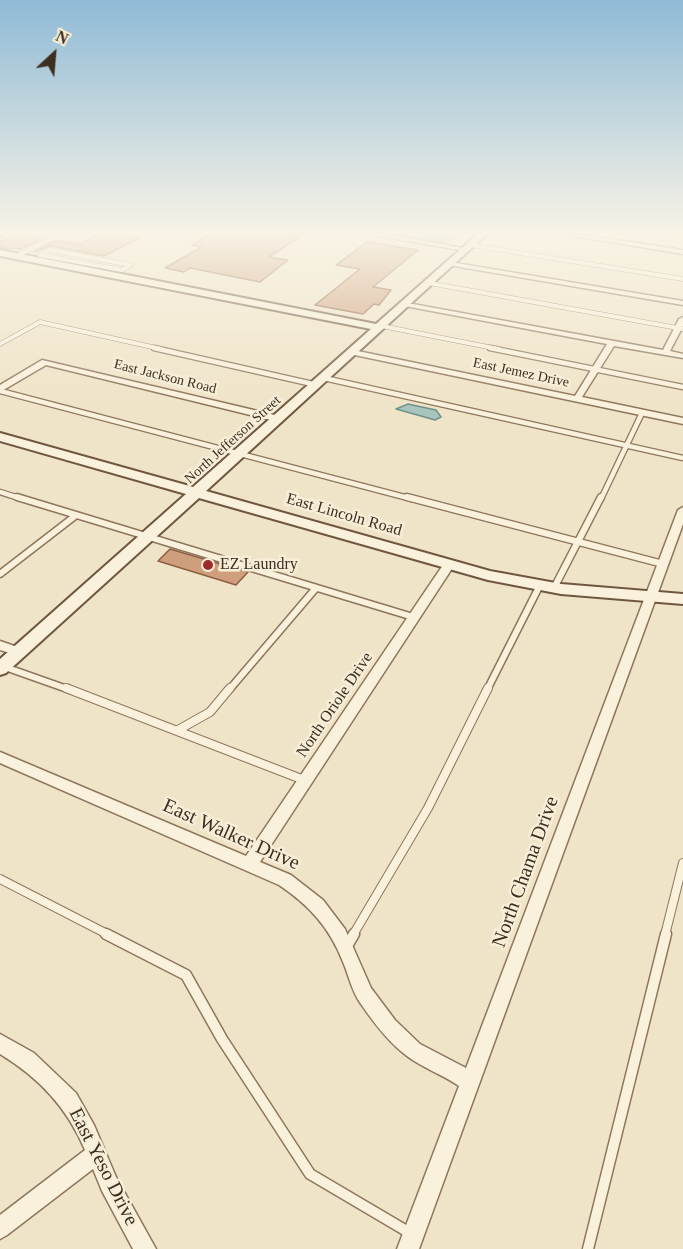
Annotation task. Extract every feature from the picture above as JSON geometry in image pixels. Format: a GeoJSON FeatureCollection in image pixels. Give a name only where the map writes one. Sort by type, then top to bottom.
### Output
{"type":"FeatureCollection","features":[{"type":"Feature","properties":{"kind":"street"},"geometry":{"type":"LineString","coordinates":[[203,290],[380,327]]}},
{"type":"Feature","properties":{"kind":"street","name":"North Jefferson Street"},"geometry":{"type":"LineString","coordinates":[[2,668],[421,290]]}},
{"type":"Feature","properties":{"kind":"street"},"geometry":{"type":"LineString","coordinates":[[607,290],[683,303]]}},
{"type":"Feature","properties":{"kind":"street"},"geometry":{"type":"LineString","coordinates":[[405,304],[683,356]]}},
{"type":"Feature","properties":{"kind":"street"},"geometry":{"type":"LineString","coordinates":[[665,353],[681,329],[683,319]]}},
{"type":"Feature","properties":{"kind":"street"},"geometry":{"type":"LineString","coordinates":[[577,399],[612,343]]}},
{"type":"Feature","properties":{"kind":"street","name":"East Jemez Drive"},"geometry":{"type":"LineString","coordinates":[[353,352],[683,421]]}},
{"type":"Feature","properties":{"kind":"street","name":"East Jackson Road"},"geometry":{"type":"LineString","coordinates":[[0,390],[45,362],[279,419]]}},
{"type":"Feature","properties":{"kind":"street","name":"East Lincoln Road"},"geometry":{"type":"LineString","coordinates":[[0,437],[449,564],[547,587],[650,598],[683,599]]}},
{"type":"Feature","properties":{"kind":"street","name":"North Chama Drive"},"geometry":{"type":"LineString","coordinates":[[411,1242],[683,510]]}},
{"type":"Feature","properties":{"kind":"street","name":"North Oriole Drive"},"geometry":{"type":"LineString","coordinates":[[249,865],[449,564]]}},
{"type":"Feature","properties":{"kind":"street"},"geometry":{"type":"LineString","coordinates":[[0,645],[19,652]]}},
{"type":"Feature","properties":{"kind":"street","name":"East Walker Drive"},"geometry":{"type":"LineString","coordinates":[[0,757],[285,880],[318,903],[346,946],[365,996],[390,1025],[412,1048],[471,1082]]}},
{"type":"Feature","properties":{"kind":"street","name":"East Yeso Drive"},"geometry":{"type":"LineString","coordinates":[[0,1043],[27,1059],[69,1100],[87,1132],[109,1184],[146,1249]]}},
{"type":"Feature","properties":{"kind":"street"},"geometry":{"type":"LineString","coordinates":[[0,1228],[96,1154]]}},
{"type":"Feature","properties":{"kind":"lane"},"geometry":{"type":"LineString","coordinates":[[469,290],[681,329]]}},
{"type":"Feature","properties":{"kind":"lane"},"geometry":{"type":"LineString","coordinates":[[0,344],[40,322],[683,458]]}},
{"type":"Feature","properties":{"kind":"lane"},"geometry":{"type":"LineString","coordinates":[[380,327],[683,387]]}},
{"type":"Feature","properties":{"kind":"lane"},"geometry":{"type":"LineString","coordinates":[[0,390],[663,564]]}},
{"type":"Feature","properties":{"kind":"lane"},"geometry":{"type":"LineString","coordinates":[[346,946],[428,808],[547,587],[577,541],[628,446],[626,442],[642,413]]}},
{"type":"Feature","properties":{"kind":"lane"},"geometry":{"type":"LineString","coordinates":[[0,492],[413,617]]}},
{"type":"Feature","properties":{"kind":"lane"},"geometry":{"type":"LineString","coordinates":[[0,574],[75,516]]}},
{"type":"Feature","properties":{"kind":"lane"},"geometry":{"type":"LineString","coordinates":[[178,730],[210,712],[316,588]]}},
{"type":"Feature","properties":{"kind":"lane"},"geometry":{"type":"LineString","coordinates":[[2,668],[42,679],[304,780]]}},
{"type":"Feature","properties":{"kind":"lane"},"geometry":{"type":"LineString","coordinates":[[588,1249],[683,863]]}},
{"type":"Feature","properties":{"kind":"lane"},"geometry":{"type":"LineString","coordinates":[[0,879],[186,975],[222,1039],[310,1173],[411,1242]]}},
{"type":"Feature","properties":{"kind":"water"},"geometry":{"type":"Polygon","coordinates":[[[408,404],[436,410],[441,417],[435,420],[396,409],[408,404]]]}},
{"type":"Feature","properties":{"kind":"building"},"geometry":{"type":"Polygon","coordinates":[[[333,290],[391,290],[379,305],[374,304],[363,314],[315,305],[333,290]]]}},
{"type":"Feature","properties":{"kind":"building","name":"EZ Laundry"},"geometry":{"type":"Polygon","coordinates":[[[170,549],[248,572],[236,585],[158,561],[170,549]]]}},
{"type":"Feature","properties":{"kind":"place","name":"EZ Laundry"},"geometry":{"type":"Point","coordinates":[208,565]}}]}
